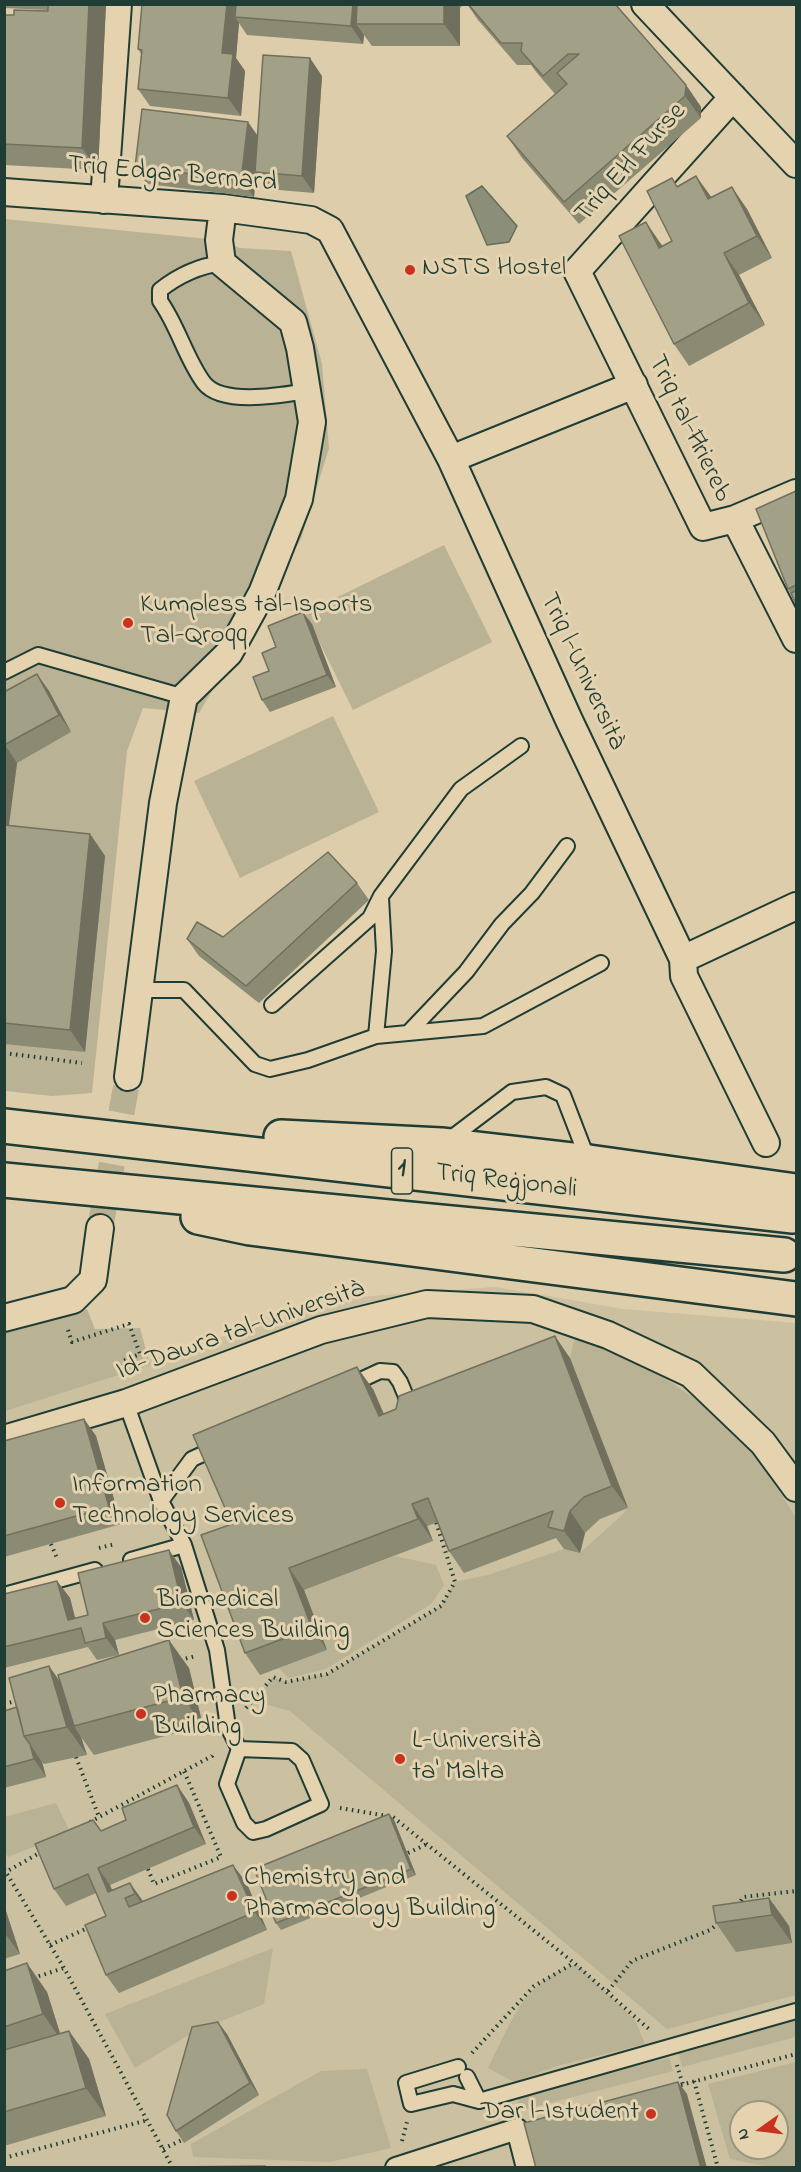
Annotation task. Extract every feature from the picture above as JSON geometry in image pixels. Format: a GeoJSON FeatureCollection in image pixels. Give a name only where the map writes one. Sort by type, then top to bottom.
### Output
{"type":"FeatureCollection","features":[{"type":"Feature","properties":{"kind":"highway"},"geometry":{"type":"LineString","coordinates":[[8,1126],[80,1118],[277,1137],[441,1145],[589,1162],[795,1204]]}},
{"type":"Feature","properties":{"kind":"highway","name":"Triq Reġjonali"},"geometry":{"type":"LineString","coordinates":[[8,1126],[795,1204]]}},
{"type":"Feature","properties":{"kind":"highway"},"geometry":{"type":"LineString","coordinates":[[18,1182],[250,1228],[796,1299]]}},
{"type":"Feature","properties":{"kind":"highway","name":"Triq Reġjonali"},"geometry":{"type":"LineString","coordinates":[[18,1182],[784,1255]]}},
{"type":"Feature","properties":{"kind":"street"},"geometry":{"type":"LineString","coordinates":[[104,200],[118,4]]}},
{"type":"Feature","properties":{"kind":"street"},"geometry":{"type":"LineString","coordinates":[[656,8],[733,97],[796,164]]}},
{"type":"Feature","properties":{"kind":"street","name":"Triq EH Furse"},"geometry":{"type":"LineString","coordinates":[[577,271],[733,97]]}},
{"type":"Feature","properties":{"kind":"street","name":"Triq Edgar Bernard"},"geometry":{"type":"LineString","coordinates":[[4,192],[223,208],[311,220],[330,230]]}},
{"type":"Feature","properties":{"kind":"street"},"geometry":{"type":"LineString","coordinates":[[128,1077],[164,803],[184,697],[229,652],[262,593],[292,522],[306,467],[312,422],[300,348],[293,322],[222,263],[219,240],[223,208]]}},
{"type":"Feature","properties":{"kind":"street","name":"Triq l-Università"},"geometry":{"type":"LineString","coordinates":[[330,230],[451,459],[569,720],[683,959],[684,976],[766,1143]]}},
{"type":"Feature","properties":{"kind":"street","name":"Triq tal-Ħriereb"},"geometry":{"type":"LineString","coordinates":[[577,271],[703,527],[735,519],[796,639]]}},
{"type":"Feature","properties":{"kind":"street"},"geometry":{"type":"LineString","coordinates":[[451,459],[634,385]]}},
{"type":"Feature","properties":{"kind":"street"},"geometry":{"type":"LineString","coordinates":[[735,519],[796,493]]}},
{"type":"Feature","properties":{"kind":"street"},"geometry":{"type":"LineString","coordinates":[[683,959],[796,906]]}},
{"type":"Feature","properties":{"kind":"street"},"geometry":{"type":"LineString","coordinates":[[4,1318],[73,1300],[93,1280],[100,1228]]}},
{"type":"Feature","properties":{"kind":"street","name":"Id-Dawra tal-Università"},"geometry":{"type":"LineString","coordinates":[[4,1439],[126,1403],[321,1330],[427,1304],[533,1309],[609,1335],[691,1374],[764,1443],[796,1488]]}},
{"type":"Feature","properties":{"kind":"street"},"geometry":{"type":"LineString","coordinates":[[396,2168],[517,2129],[527,2168]]}},
{"type":"Feature","properties":{"kind":"lane"},"geometry":{"type":"LineString","coordinates":[[222,263],[204,265],[172,280],[160,290],[160,301],[205,385],[221,396],[280,396],[307,391]]}},
{"type":"Feature","properties":{"kind":"lane"},"geometry":{"type":"LineString","coordinates":[[4,672],[38,655],[184,697]]}},
{"type":"Feature","properties":{"kind":"lane"},"geometry":{"type":"LineString","coordinates":[[272,1005],[370,918],[381,896],[461,789],[521,746]]}},
{"type":"Feature","properties":{"kind":"lane"},"geometry":{"type":"LineString","coordinates":[[409,1032],[466,972],[502,924],[532,893],[567,846]]}},
{"type":"Feature","properties":{"kind":"lane"},"geometry":{"type":"LineString","coordinates":[[376,1036],[384,951],[381,896]]}},
{"type":"Feature","properties":{"kind":"lane"},"geometry":{"type":"LineString","coordinates":[[138,990],[184,990],[255,1064],[270,1069],[308,1060],[376,1036],[483,1026],[601,963]]}},
{"type":"Feature","properties":{"kind":"lane"},"geometry":{"type":"LineString","coordinates":[[441,1145],[512,1092],[546,1087],[563,1095],[589,1162]]}},
{"type":"Feature","properties":{"kind":"lane"},"geometry":{"type":"LineString","coordinates":[[339,1391],[380,1371],[393,1372],[400,1382],[415,1418]]}},
{"type":"Feature","properties":{"kind":"lane"},"geometry":{"type":"LineString","coordinates":[[126,1403],[160,1501],[183,1545],[217,1650],[228,1727],[239,1749],[227,1784],[244,1823],[253,1832],[266,1829],[321,1804],[302,1760],[292,1751],[239,1749]]}},
{"type":"Feature","properties":{"kind":"lane"},"geometry":{"type":"LineString","coordinates":[[160,1501],[192,1459],[234,1439]]}},
{"type":"Feature","properties":{"kind":"lane"},"geometry":{"type":"LineString","coordinates":[[4,1595],[183,1545]]}},
{"type":"Feature","properties":{"kind":"lane"},"geometry":{"type":"LineString","coordinates":[[478,2101],[464,2067],[406,2083],[411,2104],[453,2094],[478,2101],[796,2011]]}},
{"type":"Feature","properties":{"kind":"path"},"geometry":{"type":"LineString","coordinates":[[4,1053],[82,1063]]}},
{"type":"Feature","properties":{"kind":"path"},"geometry":{"type":"LineString","coordinates":[[61,1304],[72,1341],[129,1324],[140,1354],[123,1361]]}},
{"type":"Feature","properties":{"kind":"path"},"geometry":{"type":"LineString","coordinates":[[89,1823],[212,1756],[228,1727],[273,1677],[286,1682],[327,1674],[441,1606],[455,1582],[436,1522]]}},
{"type":"Feature","properties":{"kind":"path"},"geometry":{"type":"LineString","coordinates":[[90,1550],[147,1536],[156,1553]]}},
{"type":"Feature","properties":{"kind":"path"},"geometry":{"type":"LineString","coordinates":[[51,1544],[55,1559],[67,1556]]}},
{"type":"Feature","properties":{"kind":"path"},"geometry":{"type":"LineString","coordinates":[[172,1662],[217,1650]]}},
{"type":"Feature","properties":{"kind":"path"},"geometry":{"type":"LineString","coordinates":[[4,1704],[27,1698]]}},
{"type":"Feature","properties":{"kind":"path"},"geometry":{"type":"LineString","coordinates":[[76,1757],[99,1817]]}},
{"type":"Feature","properties":{"kind":"path"},"geometry":{"type":"LineString","coordinates":[[148,1869],[154,1884],[221,1857],[184,1771]]}},
{"type":"Feature","properties":{"kind":"path"},"geometry":{"type":"LineString","coordinates":[[321,1804],[393,1817],[608,1991],[645,2027],[662,2036],[672,2047]]}},
{"type":"Feature","properties":{"kind":"path"},"geometry":{"type":"LineString","coordinates":[[408,1853],[428,1844]]}},
{"type":"Feature","properties":{"kind":"path"},"geometry":{"type":"LineString","coordinates":[[48,1848],[5,1872],[64,1968],[172,2168]]}},
{"type":"Feature","properties":{"kind":"path"},"geometry":{"type":"LineString","coordinates":[[734,1913],[743,1897],[796,1891]]}},
{"type":"Feature","properties":{"kind":"path"},"geometry":{"type":"LineString","coordinates":[[608,1991],[632,1961],[710,1930],[726,1918]]}},
{"type":"Feature","properties":{"kind":"path"},"geometry":{"type":"LineString","coordinates":[[50,1945],[101,1922]]}},
{"type":"Feature","properties":{"kind":"path"},"geometry":{"type":"LineString","coordinates":[[464,2067],[534,1986],[574,1963]]}},
{"type":"Feature","properties":{"kind":"path"},"geometry":{"type":"LineString","coordinates":[[24,1981],[64,1968]]}},
{"type":"Feature","properties":{"kind":"path"},"geometry":{"type":"LineString","coordinates":[[683,2085],[796,2054]]}},
{"type":"Feature","properties":{"kind":"path"},"geometry":{"type":"LineString","coordinates":[[694,2081],[718,2168]]}},
{"type":"Feature","properties":{"kind":"path"},"geometry":{"type":"LineString","coordinates":[[401,2147],[411,2104]]}},
{"type":"Feature","properties":{"kind":"path"},"geometry":{"type":"LineString","coordinates":[[4,2158],[148,2120]]}},
{"type":"Feature","properties":{"kind":"path"},"geometry":{"type":"LineString","coordinates":[[163,2149],[182,2140]]}},
{"type":"Feature","properties":{"kind":"shaded area"},"geometry":{"type":"Polygon","coordinates":[[[482,186],[517,226],[509,242],[487,245],[466,196],[482,186]]]}},
{"type":"Feature","properties":{"kind":"shaded area","name":"Kumpless tal-Isports Tal-Qroqq"},"geometry":{"type":"Polygon","coordinates":[[[5,219],[219,240],[240,248],[291,251],[322,364],[329,448],[301,539],[199,713],[143,708],[127,751],[92,1093],[52,1096],[5,1091],[5,219]]]}},
{"type":"Feature","properties":{"kind":"shaded area"},"geometry":{"type":"Polygon","coordinates":[[[444,545],[492,642],[353,710],[305,613],[444,545]]]}},
{"type":"Feature","properties":{"kind":"shaded area"},"geometry":{"type":"Polygon","coordinates":[[[333,716],[379,812],[240,878],[194,781],[333,716]]]}},
{"type":"Feature","properties":{"kind":"shaded area","name":"L-Università ta' Malta"},"geometry":{"type":"Polygon","coordinates":[[[495,1287],[624,1309],[796,1323],[796,2167],[5,2167],[4,1405],[346,1298],[495,1287]]]}},
{"type":"Feature","properties":{"kind":"shaded area"},"geometry":{"type":"Polygon","coordinates":[[[87,1309],[95,1329],[140,1328],[150,1365],[5,1411],[5,1332],[87,1309]]]}},
{"type":"Feature","properties":{"kind":"shaded area"},"geometry":{"type":"Polygon","coordinates":[[[576,1333],[620,1352],[643,1365],[709,1410],[744,1443],[772,1479],[796,1518],[796,1995],[667,2029],[290,1711],[253,1701],[273,1677],[286,1682],[327,1674],[441,1606],[455,1582],[488,1575],[564,1549],[580,1553],[622,1515],[628,1508],[570,1358],[576,1333]]]}},
{"type":"Feature","properties":{"kind":"shaded area"},"geometry":{"type":"Polygon","coordinates":[[[395,1556],[436,1565],[444,1585],[431,1604],[326,1669],[288,1678],[279,1668],[327,1650],[304,1590],[395,1556]]]}},
{"type":"Feature","properties":{"kind":"shaded area"},"geometry":{"type":"Polygon","coordinates":[[[56,1803],[70,1832],[8,1857],[5,1852],[4,1817],[56,1803]]]}},
{"type":"Feature","properties":{"kind":"shaded area"},"geometry":{"type":"Polygon","coordinates":[[[273,1948],[264,2004],[192,2033],[135,2068],[105,2014],[273,1948]]]}},
{"type":"Feature","properties":{"kind":"shaded area"},"geometry":{"type":"Polygon","coordinates":[[[577,1964],[635,2020],[645,2044],[557,2066],[514,2082],[488,2068],[513,2018],[531,1992],[558,1971],[577,1964]]]}},
{"type":"Feature","properties":{"kind":"shaded area"},"geometry":{"type":"Polygon","coordinates":[[[796,2020],[796,2037],[682,2067],[678,2051],[796,2020]]]}},
{"type":"Feature","properties":{"kind":"shaded area"},"geometry":{"type":"Polygon","coordinates":[[[669,2058],[673,2071],[515,2112],[518,2101],[525,2093],[669,2058]]]}},
{"type":"Feature","properties":{"kind":"shaded area"},"geometry":{"type":"Polygon","coordinates":[[[796,2062],[796,2167],[769,2167],[735,2160],[789,2160],[789,2100],[729,2100],[729,2156],[708,2084],[796,2062]]]}},
{"type":"Feature","properties":{"kind":"shaded area"},"geometry":{"type":"Polygon","coordinates":[[[367,2069],[391,2148],[330,2162],[193,2157],[191,2144],[321,2071],[367,2069]]]}},
{"type":"Feature","properties":{"kind":"building"},"geometry":{"type":"Polygon","coordinates":[[[48,4],[89,4],[82,148],[4,144],[4,15],[14,15],[14,10],[48,11],[48,4]]]}},
{"type":"Feature","properties":{"kind":"building"},"geometry":{"type":"Polygon","coordinates":[[[142,4],[227,4],[222,53],[233,54],[228,98],[138,89],[142,50],[138,49],[142,4]]]}},
{"type":"Feature","properties":{"kind":"building"},"geometry":{"type":"Polygon","coordinates":[[[236,4],[353,4],[351,26],[235,17],[236,4]]]}},
{"type":"Feature","properties":{"kind":"building"},"geometry":{"type":"Polygon","coordinates":[[[357,4],[444,4],[444,24],[356,24],[357,4]]]}},
{"type":"Feature","properties":{"kind":"building"},"geometry":{"type":"Polygon","coordinates":[[[468,4],[615,4],[686,85],[685,96],[564,202],[507,136],[567,84],[557,73],[579,54],[568,54],[543,76],[521,51],[522,43],[501,43],[468,4]]]}},
{"type":"Feature","properties":{"kind":"building"},"geometry":{"type":"Polygon","coordinates":[[[263,55],[310,58],[302,176],[255,172],[263,55]]]}},
{"type":"Feature","properties":{"kind":"building"},"geometry":{"type":"Polygon","coordinates":[[[142,109],[248,122],[241,180],[135,167],[142,109]]]}},
{"type":"Feature","properties":{"kind":"building"},"geometry":{"type":"Polygon","coordinates":[[[696,176],[708,199],[732,187],[757,236],[724,253],[749,303],[674,344],[619,236],[646,222],[659,248],[672,241],[647,191],[672,178],[677,187],[696,176]]]}},
{"type":"Feature","properties":{"kind":"building"},"geometry":{"type":"Polygon","coordinates":[[[796,491],[796,585],[788,589],[756,509],[796,491]]]}},
{"type":"Feature","properties":{"kind":"building"},"geometry":{"type":"Polygon","coordinates":[[[796,591],[796,604],[791,593],[796,591]]]}},
{"type":"Feature","properties":{"kind":"building"},"geometry":{"type":"Polygon","coordinates":[[[303,612],[327,675],[262,700],[253,677],[269,671],[262,653],[276,647],[268,626],[303,612]]]}},
{"type":"Feature","properties":{"kind":"building"},"geometry":{"type":"Polygon","coordinates":[[[37,674],[59,715],[4,745],[4,692],[37,674]]]}},
{"type":"Feature","properties":{"kind":"building"},"geometry":{"type":"Polygon","coordinates":[[[4,825],[90,834],[70,1030],[4,1023],[4,825]]]}},
{"type":"Feature","properties":{"kind":"building"},"geometry":{"type":"Polygon","coordinates":[[[328,852],[357,883],[246,986],[187,939],[197,922],[223,937],[328,852]]]}},
{"type":"Feature","properties":{"kind":"building"},"geometry":{"type":"Polygon","coordinates":[[[555,1336],[612,1486],[584,1497],[570,1511],[564,1531],[548,1527],[553,1511],[449,1551],[428,1498],[412,1504],[418,1519],[289,1568],[312,1628],[245,1653],[201,1535],[232,1524],[193,1435],[357,1367],[379,1416],[396,1409],[399,1396],[555,1336]]]}},
{"type":"Feature","properties":{"kind":"building","name":"Information Technology Services"},"geometry":{"type":"Polygon","coordinates":[[[84,1419],[109,1507],[4,1536],[4,1441],[84,1419]]]}},
{"type":"Feature","properties":{"kind":"building"},"geometry":{"type":"Polygon","coordinates":[[[169,1550],[182,1603],[103,1623],[106,1638],[85,1643],[81,1628],[4,1647],[4,1594],[57,1581],[68,1620],[88,1615],[78,1573],[169,1550]]]}},
{"type":"Feature","properties":{"kind":"building"},"geometry":{"type":"Polygon","coordinates":[[[169,1640],[183,1697],[74,1726],[58,1675],[169,1640]]]}},
{"type":"Feature","properties":{"kind":"building"},"geometry":{"type":"Polygon","coordinates":[[[49,1666],[67,1727],[24,1736],[9,1678],[49,1666]]]}},
{"type":"Feature","properties":{"kind":"building"},"geometry":{"type":"Polygon","coordinates":[[[17,1707],[24,1736],[30,1744],[34,1759],[4,1767],[4,1711],[17,1707]]]}},
{"type":"Feature","properties":{"kind":"building"},"geometry":{"type":"Polygon","coordinates":[[[177,1785],[194,1827],[98,1868],[108,1892],[130,1883],[135,1894],[125,1898],[129,1907],[233,1865],[255,1912],[106,1975],[85,1925],[106,1916],[88,1874],[54,1889],[35,1844],[93,1820],[101,1831],[126,1820],[122,1808],[177,1785]]]}},
{"type":"Feature","properties":{"kind":"building"},"geometry":{"type":"Polygon","coordinates":[[[389,1814],[411,1869],[276,1923],[254,1869],[389,1814]]]}},
{"type":"Feature","properties":{"kind":"building"},"geometry":{"type":"Polygon","coordinates":[[[769,1898],[772,1915],[716,1923],[713,1906],[769,1898]]]}},
{"type":"Feature","properties":{"kind":"building"},"geometry":{"type":"Polygon","coordinates":[[[27,1963],[43,2014],[4,2027],[4,1971],[27,1963]]]}},
{"type":"Feature","properties":{"kind":"building"},"geometry":{"type":"Polygon","coordinates":[[[218,2022],[250,2083],[176,2131],[167,2115],[192,2027],[218,2022]]]}},
{"type":"Feature","properties":{"kind":"building"},"geometry":{"type":"Polygon","coordinates":[[[69,2031],[86,2088],[4,2112],[4,2050],[69,2031]]]}},
{"type":"Feature","properties":{"kind":"building","name":"Dar l-Istudent"},"geometry":{"type":"Polygon","coordinates":[[[678,2082],[701,2168],[536,2168],[524,2123],[678,2082]]]}},
{"type":"Feature","properties":{"kind":"building"},"geometry":{"type":"Polygon","coordinates":[[[265,2166],[265,2168],[74,2168],[265,2166]]]}},
{"type":"Feature","properties":{"kind":"tunnel"},"geometry":{"type":"LineString","coordinates":[[100,1228],[128,1077]]}},
{"type":"Feature","properties":{"kind":"place","name":"NSTS Hostel"},"geometry":{"type":"Point","coordinates":[410,270]}},
{"type":"Feature","properties":{"kind":"place","name":"Kumpless tal-Isports Tal-Qroqq"},"geometry":{"type":"Point","coordinates":[128,623]}},
{"type":"Feature","properties":{"kind":"place","name":"Information Technology Services"},"geometry":{"type":"Point","coordinates":[60,1503]}},
{"type":"Feature","properties":{"kind":"place","name":"Biomedical Sciences Building"},"geometry":{"type":"Point","coordinates":[145,1618]}},
{"type":"Feature","properties":{"kind":"place","name":"Pharmacy Building"},"geometry":{"type":"Point","coordinates":[141,1714]}},
{"type":"Feature","properties":{"kind":"place","name":"L-Università ta' Malta"},"geometry":{"type":"Point","coordinates":[400,1759]}},
{"type":"Feature","properties":{"kind":"place","name":"Chemistry and Pharmacology Building"},"geometry":{"type":"Point","coordinates":[232,1896]}},
{"type":"Feature","properties":{"kind":"place","name":"Dar l-Istudent"},"geometry":{"type":"Point","coordinates":[651,2114]}}]}
